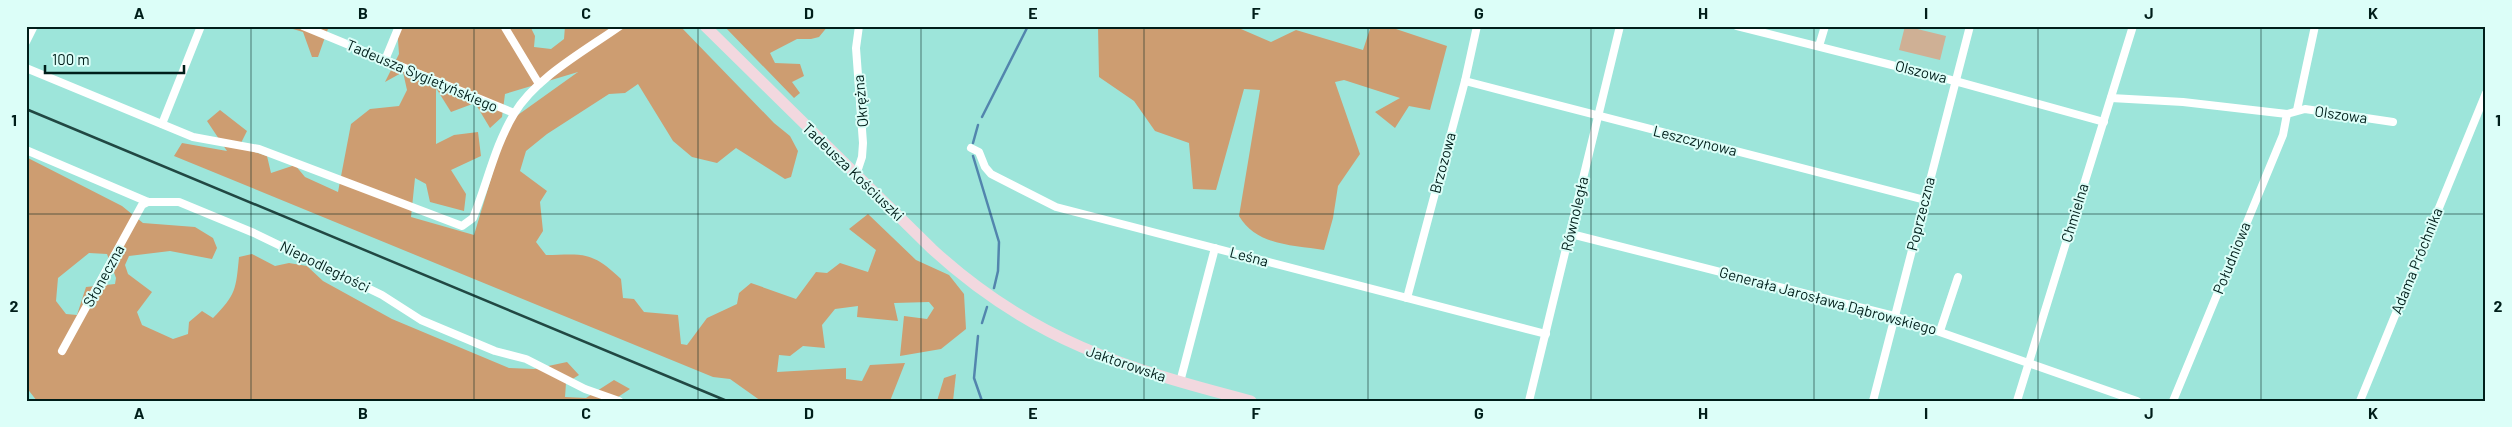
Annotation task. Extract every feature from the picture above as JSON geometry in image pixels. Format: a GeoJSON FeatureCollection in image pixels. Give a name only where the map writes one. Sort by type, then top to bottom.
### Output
{"type":"FeatureCollection","features":[{"type":"Feature","properties":{"kind":"main road","name":"Tadeusza Kościuszki"},"geometry":{"type":"LineString","coordinates":[[705,26],[956,271],[1008,310]]}},
{"type":"Feature","properties":{"kind":"main road","name":"Jaktorowska"},"geometry":{"type":"LineString","coordinates":[[1008,310],[1088,352],[1180,382],[1251,401]]}},
{"type":"Feature","properties":{"kind":"street"},"geometry":{"type":"LineString","coordinates":[[26,42],[34,26]]}},
{"type":"Feature","properties":{"kind":"street"},"geometry":{"type":"LineString","coordinates":[[162,124],[202,26]]}},
{"type":"Feature","properties":{"kind":"street","name":"Tadeusza Sygietyńskiego"},"geometry":{"type":"LineString","coordinates":[[303,26],[514,114]]}},
{"type":"Feature","properties":{"kind":"street"},"geometry":{"type":"LineString","coordinates":[[385,60],[399,26]]}},
{"type":"Feature","properties":{"kind":"street"},"geometry":{"type":"LineString","coordinates":[[504,26],[539,84]]}},
{"type":"Feature","properties":{"kind":"street"},"geometry":{"type":"LineString","coordinates":[[26,68],[202,140],[239,144],[258,150],[456,226],[466,225],[472,218],[514,114],[539,84],[620,26]]}},
{"type":"Feature","properties":{"kind":"street","name":"Okrężna"},"geometry":{"type":"LineString","coordinates":[[856,175],[864,143],[856,48],[859,26]]}},
{"type":"Feature","properties":{"kind":"street","name":"Brzozowa"},"geometry":{"type":"LineString","coordinates":[[1407,298],[1465,81],[1477,26]]}},
{"type":"Feature","properties":{"kind":"street","name":"Równoległa"},"geometry":{"type":"LineString","coordinates":[[1530,401],[1620,26]]}},
{"type":"Feature","properties":{"kind":"street","name":"Olszowa"},"geometry":{"type":"LineString","coordinates":[[1737,26],[1955,80],[2104,122]]}},
{"type":"Feature","properties":{"kind":"street"},"geometry":{"type":"LineString","coordinates":[[1820,46],[1825,26]]}},
{"type":"Feature","properties":{"kind":"street","name":"Poprzeczna"},"geometry":{"type":"LineString","coordinates":[[1873,401],[1970,26]]}},
{"type":"Feature","properties":{"kind":"street","name":"Chmielna"},"geometry":{"type":"LineString","coordinates":[[2017,401],[2134,26]]}},
{"type":"Feature","properties":{"kind":"street"},"geometry":{"type":"LineString","coordinates":[[2297,110],[2315,26]]}},
{"type":"Feature","properties":{"kind":"street","name":"Leszczynowa"},"geometry":{"type":"LineString","coordinates":[[1465,81],[1925,200]]}},
{"type":"Feature","properties":{"kind":"street","name":"Adama Próchnika"},"geometry":{"type":"LineString","coordinates":[[2360,401],[2486,93]]}},
{"type":"Feature","properties":{"kind":"street","name":"Olszowa"},"geometry":{"type":"LineString","coordinates":[[2111,98],[2183,102],[2287,114],[2297,110],[2393,122]]}},
{"type":"Feature","properties":{"kind":"street","name":"Południowa"},"geometry":{"type":"LineString","coordinates":[[2173,401],[2283,135],[2287,114]]}},
{"type":"Feature","properties":{"kind":"street","name":"Leśna"},"geometry":{"type":"LineString","coordinates":[[970,148],[979,152],[985,167],[991,174],[1056,207],[1546,334]]}},
{"type":"Feature","properties":{"kind":"street","name":"Niepodległości"},"geometry":{"type":"LineString","coordinates":[[26,150],[148,202],[179,202],[254,233],[382,295],[421,320],[495,350],[526,359],[585,389],[619,401]]}},
{"type":"Feature","properties":{"kind":"street","name":"Słoneczna"},"geometry":{"type":"LineString","coordinates":[[62,351],[142,205],[148,202]]}},
{"type":"Feature","properties":{"kind":"street","name":"Generała Jarosława Dąbrowskiego"},"geometry":{"type":"LineString","coordinates":[[1571,234],[1894,316],[2138,401]]}},
{"type":"Feature","properties":{"kind":"street"},"geometry":{"type":"LineString","coordinates":[[1180,382],[1215,248]]}},
{"type":"Feature","properties":{"kind":"street"},"geometry":{"type":"LineString","coordinates":[[1940,331],[1958,277]]}},
{"type":"Feature","properties":{"kind":"shaded area"},"geometry":{"type":"Polygon","coordinates":[[[283,26],[329,26],[318,57],[312,57],[303,32],[283,26]]]}},
{"type":"Feature","properties":{"kind":"shaded area"},"geometry":{"type":"Polygon","coordinates":[[[397,26],[530,26],[535,36],[534,47],[551,49],[564,39],[565,26],[680,26],[774,123],[790,136],[798,151],[791,177],[785,179],[736,148],[717,163],[692,157],[673,141],[638,84],[625,93],[609,94],[547,134],[526,151],[520,171],[547,191],[540,202],[543,231],[536,242],[546,255],[570,254],[587,256],[602,263],[621,279],[623,298],[634,299],[644,312],[678,315],[681,344],[687,345],[707,318],[737,304],[739,293],[751,283],[796,299],[816,272],[827,273],[840,263],[868,272],[876,250],[849,229],[868,214],[916,260],[949,275],[964,294],[966,329],[941,349],[900,356],[904,316],[927,319],[934,308],[929,302],[894,303],[898,321],[857,317],[858,306],[835,309],[822,325],[825,348],[803,346],[790,356],[779,355],[777,372],[846,368],[846,379],[862,381],[870,365],[905,363],[890,401],[761,401],[730,379],[713,377],[174,156],[182,143],[227,151],[207,121],[220,110],[247,131],[239,147],[267,156],[271,173],[295,165],[305,177],[338,192],[351,124],[370,109],[399,106],[407,90],[403,72],[385,82],[399,54],[397,26]],[[578,72],[505,94],[502,117],[490,128],[475,103],[451,112],[436,88],[436,144],[454,135],[478,132],[481,156],[451,170],[466,194],[464,211],[430,202],[426,184],[415,178],[411,217],[474,235],[499,152],[515,117],[578,72]]]}},
{"type":"Feature","properties":{"kind":"shaded area"},"geometry":{"type":"Polygon","coordinates":[[[724,26],[828,26],[819,37],[797,39],[770,53],[775,63],[800,64],[804,76],[792,82],[800,93],[794,98],[724,26]]]}},
{"type":"Feature","properties":{"kind":"shaded area"},"geometry":{"type":"Polygon","coordinates":[[[1098,26],[1234,26],[1271,42],[1296,30],[1363,50],[1371,26],[1387,26],[1447,46],[1430,110],[1409,106],[1395,128],[1375,112],[1400,98],[1344,80],[1335,82],[1360,154],[1338,186],[1333,218],[1324,250],[1288,245],[1266,239],[1247,226],[1239,216],[1260,90],[1244,89],[1216,190],[1193,189],[1189,143],[1155,131],[1134,101],[1099,77],[1098,26]]]}},
{"type":"Feature","properties":{"kind":"shaded area"},"geometry":{"type":"Polygon","coordinates":[[[1905,26],[1946,36],[1940,60],[1899,50],[1905,26]]]}},
{"type":"Feature","properties":{"kind":"shaded area"},"geometry":{"type":"Polygon","coordinates":[[[26,157],[122,206],[143,223],[195,227],[213,238],[217,248],[212,259],[170,251],[129,256],[125,265],[128,274],[152,292],[137,312],[142,325],[173,339],[188,334],[189,322],[202,311],[213,318],[221,310],[234,291],[239,257],[252,254],[275,266],[289,263],[307,266],[323,281],[392,319],[509,368],[534,369],[567,362],[579,375],[566,383],[565,397],[586,398],[614,380],[630,389],[612,401],[37,401],[26,387],[26,157]],[[89,253],[58,278],[56,301],[66,314],[77,315],[86,287],[115,284],[116,278],[107,254],[89,253]]]}},
{"type":"Feature","properties":{"kind":"shaded area"},"geometry":{"type":"Polygon","coordinates":[[[956,374],[953,401],[937,401],[944,378],[956,374]]]}},
{"type":"Feature","properties":{"kind":"waterway"},"geometry":{"type":"LineString","coordinates":[[982,117],[1028,26]]}},
{"type":"Feature","properties":{"kind":"waterway"},"geometry":{"type":"LineString","coordinates":[[973,143],[978,125]]}},
{"type":"Feature","properties":{"kind":"waterway"},"geometry":{"type":"LineString","coordinates":[[973,156],[999,242],[998,271],[994,288]]}},
{"type":"Feature","properties":{"kind":"waterway"},"geometry":{"type":"LineString","coordinates":[[982,323],[987,307]]}},
{"type":"Feature","properties":{"kind":"waterway"},"geometry":{"type":"LineString","coordinates":[[978,336],[974,378],[982,401]]}},
{"type":"Feature","properties":{"kind":"railway"},"geometry":{"type":"LineString","coordinates":[[26,109],[727,401]]}}]}
